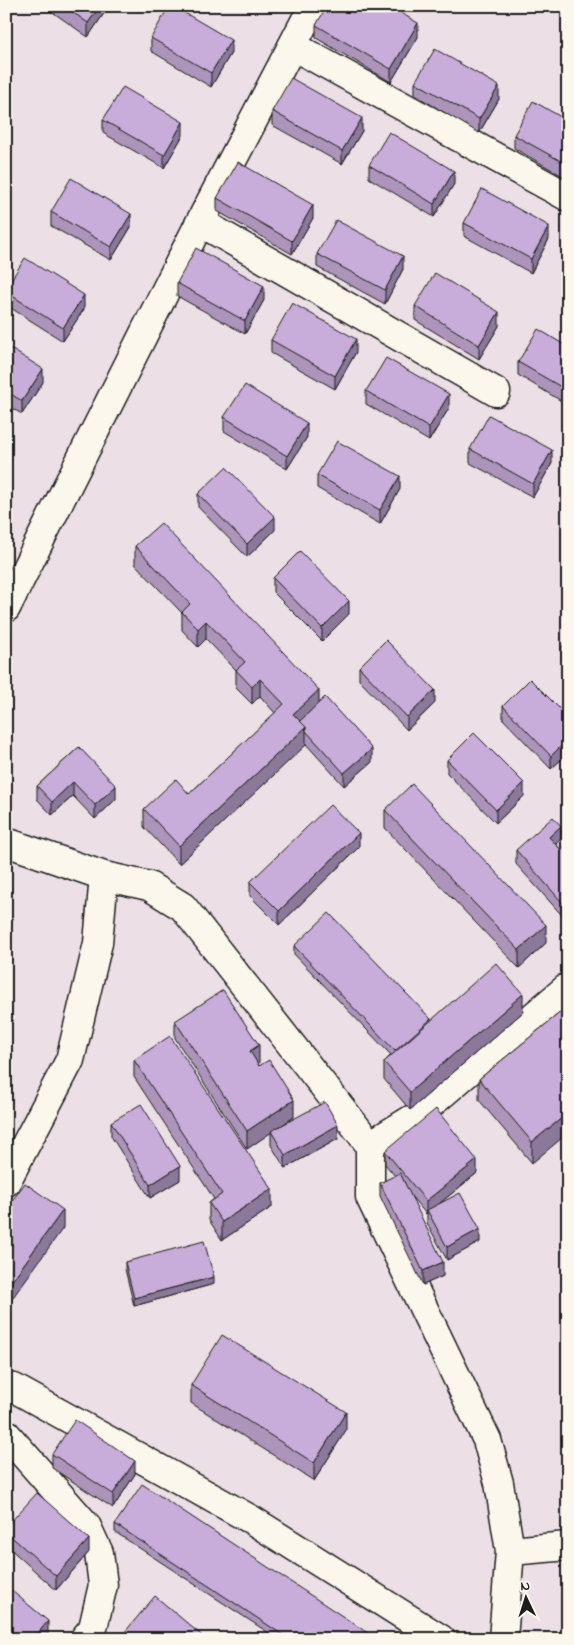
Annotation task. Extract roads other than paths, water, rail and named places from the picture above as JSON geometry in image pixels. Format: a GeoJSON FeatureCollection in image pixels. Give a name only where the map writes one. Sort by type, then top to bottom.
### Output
{"type":"FeatureCollection","features":[{"type":"Feature","properties":{"kind":"street"},"geometry":{"type":"LineString","coordinates":[[6,608],[200,222],[313,6]]}},
{"type":"Feature","properties":{"kind":"street"},"geometry":{"type":"LineString","coordinates":[[293,46],[568,197]]}},
{"type":"Feature","properties":{"kind":"street"},"geometry":{"type":"LineString","coordinates":[[200,222],[496,392]]}},
{"type":"Feature","properties":{"kind":"street"},"geometry":{"type":"LineString","coordinates":[[6,842],[104,876],[149,886],[184,907],[370,1145],[370,1197],[487,1440],[499,1483],[510,1551],[503,1639]]}},
{"type":"Feature","properties":{"kind":"street"},"geometry":{"type":"LineString","coordinates":[[6,1182],[70,1060],[98,943],[104,876]]}},
{"type":"Feature","properties":{"kind":"street"},"geometry":{"type":"LineString","coordinates":[[370,1145],[414,1118],[568,986]]}},
{"type":"Feature","properties":{"kind":"street"},"geometry":{"type":"LineString","coordinates":[[6,1387],[14,1388],[252,1520],[441,1639]]}},
{"type":"Feature","properties":{"kind":"street"},"geometry":{"type":"LineString","coordinates":[[6,1434],[86,1525],[99,1553],[103,1585],[94,1628],[84,1639]]}},
{"type":"Feature","properties":{"kind":"street"},"geometry":{"type":"LineString","coordinates":[[510,1551],[568,1546]]}}]}
